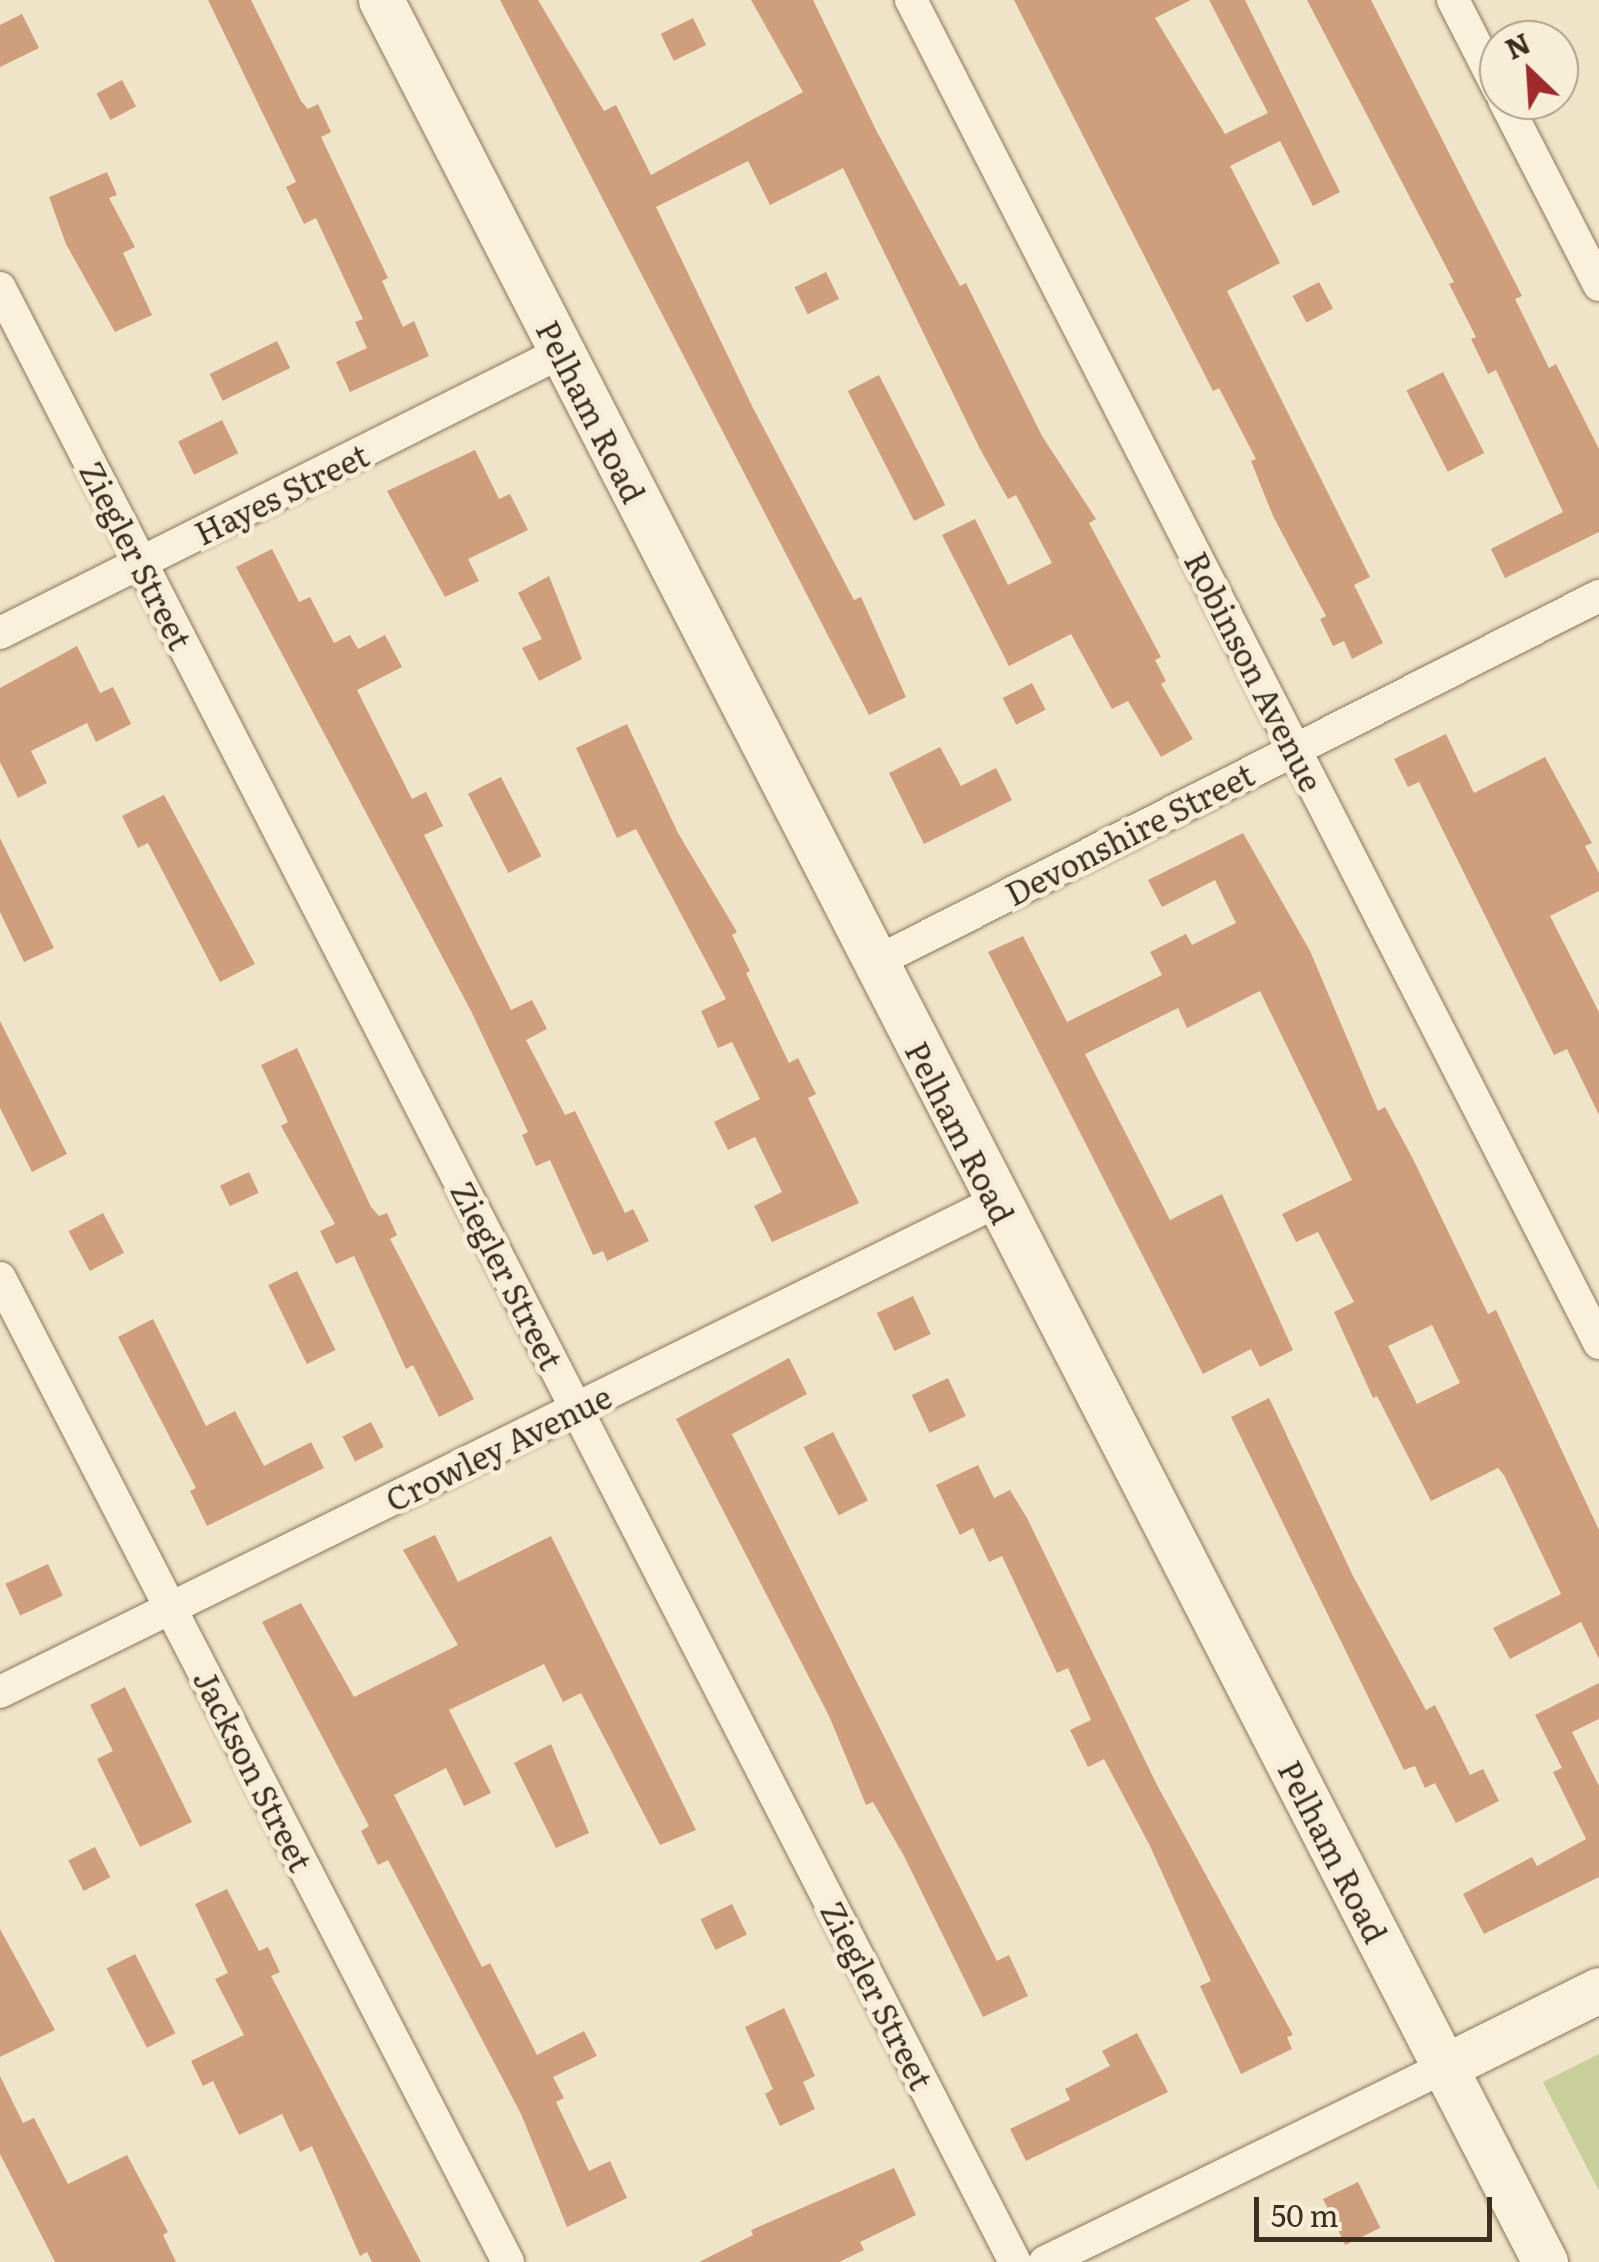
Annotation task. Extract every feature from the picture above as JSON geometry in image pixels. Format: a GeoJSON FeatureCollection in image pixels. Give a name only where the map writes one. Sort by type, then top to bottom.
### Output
{"type":"FeatureCollection","features":[{"type":"Feature","properties":{"kind":"main road","name":"Pelham Road"},"geometry":{"type":"LineString","coordinates":[[381,0],[1544,2262]]}},
{"type":"Feature","properties":{"kind":"main road"},"geometry":{"type":"LineString","coordinates":[[1446,2066],[1599,1990]]}},
{"type":"Feature","properties":{"kind":"street","name":"Robinson Avenue"},"geometry":{"type":"LineString","coordinates":[[911,0],[1599,1342]]}},
{"type":"Feature","properties":{"kind":"street"},"geometry":{"type":"LineString","coordinates":[[1453,0],[1479,51]]}},
{"type":"Feature","properties":{"kind":"street"},"geometry":{"type":"LineString","coordinates":[[1514,120],[1599,285]]}},
{"type":"Feature","properties":{"kind":"street","name":"Ziegler Street"},"geometry":{"type":"LineString","coordinates":[[0,288],[1015,2262]]}},
{"type":"Feature","properties":{"kind":"street","name":"Hayes Street"},"geometry":{"type":"LineString","coordinates":[[0,633],[562,352]]}},
{"type":"Feature","properties":{"kind":"street","name":"Devonshire Street"},"geometry":{"type":"LineString","coordinates":[[874,963],[1599,596]]}},
{"type":"Feature","properties":{"kind":"street","name":"Crowley Avenue"},"geometry":{"type":"LineString","coordinates":[[0,1692],[996,1202]]}},
{"type":"Feature","properties":{"kind":"street","name":"Jackson Street"},"geometry":{"type":"LineString","coordinates":[[0,1278],[508,2262]]}},
{"type":"Feature","properties":{"kind":"street"},"geometry":{"type":"LineString","coordinates":[[1045,2262],[1446,2066]]}},
{"type":"Feature","properties":{"kind":"green space"},"geometry":{"type":"Polygon","coordinates":[[[1599,2054],[1599,2191],[1543,2082],[1599,2054]]]}},
{"type":"Feature","properties":{"kind":"building"},"geometry":{"type":"Polygon","coordinates":[[[208,0],[251,0],[301,101],[308,109],[318,104],[331,132],[321,137],[388,278],[382,281],[403,327],[414,321],[429,356],[350,392],[336,362],[367,348],[355,322],[363,319],[316,218],[304,224],[286,187],[296,182],[208,0]]]}},
{"type":"Feature","properties":{"kind":"building"},"geometry":{"type":"Polygon","coordinates":[[[500,0],[538,0],[604,111],[616,105],[651,175],[803,92],[751,0],[813,0],[876,130],[960,286],[966,283],[1042,436],[1096,519],[1089,523],[1161,657],[1155,660],[1166,681],[1161,684],[1193,739],[1161,757],[1128,701],[1112,709],[1071,634],[1009,666],[942,535],[975,519],[1008,585],[1052,563],[1016,495],[1008,499],[980,449],[843,168],[770,205],[748,161],[656,207],[753,408],[854,600],[861,597],[906,697],[869,715],[500,0]]]}},
{"type":"Feature","properties":{"kind":"building"},"geometry":{"type":"Polygon","coordinates":[[[1014,0],[1191,0],[1155,18],[1225,134],[1268,113],[1209,0],[1245,0],[1340,192],[1313,206],[1280,141],[1230,166],[1280,263],[1227,291],[1370,577],[1354,585],[1383,643],[1352,659],[1344,641],[1333,646],[1320,619],[1326,616],[1273,516],[1251,461],[1256,459],[1219,388],[1213,391],[1014,0]]]}},
{"type":"Feature","properties":{"kind":"building"},"geometry":{"type":"Polygon","coordinates":[[[1307,0],[1371,0],[1522,296],[1515,299],[1549,368],[1556,364],[1599,449],[1599,532],[1505,578],[1491,549],[1563,512],[1496,370],[1488,374],[1471,339],[1476,337],[1449,284],[1454,282],[1307,0]]]}},
{"type":"Feature","properties":{"kind":"building"},"geometry":{"type":"Polygon","coordinates":[[[22,14],[39,48],[0,67],[0,25],[22,14]]]}},
{"type":"Feature","properties":{"kind":"building"},"geometry":{"type":"Polygon","coordinates":[[[693,18],[706,45],[674,61],[661,34],[693,18]]]}},
{"type":"Feature","properties":{"kind":"building"},"geometry":{"type":"Polygon","coordinates":[[[122,80],[136,106],[110,120],[96,94],[122,80]]]}},
{"type":"Feature","properties":{"kind":"building"},"geometry":{"type":"Polygon","coordinates":[[[107,172],[117,195],[109,198],[135,247],[123,253],[152,315],[115,332],[66,244],[49,197],[107,172]]]}},
{"type":"Feature","properties":{"kind":"building"},"geometry":{"type":"Polygon","coordinates":[[[826,272],[839,299],[808,314],[795,287],[826,272]]]}},
{"type":"Feature","properties":{"kind":"building"},"geometry":{"type":"Polygon","coordinates":[[[1319,282],[1333,308],[1307,323],[1293,296],[1319,282]]]}},
{"type":"Feature","properties":{"kind":"building"},"geometry":{"type":"Polygon","coordinates":[[[277,341],[290,368],[223,401],[210,374],[277,341]]]}},
{"type":"Feature","properties":{"kind":"building"},"geometry":{"type":"Polygon","coordinates":[[[1443,372],[1484,453],[1448,472],[1406,391],[1443,372]]]}},
{"type":"Feature","properties":{"kind":"building"},"geometry":{"type":"Polygon","coordinates":[[[879,375],[945,505],[914,521],[848,391],[879,375]]]}},
{"type":"Feature","properties":{"kind":"building"},"geometry":{"type":"Polygon","coordinates":[[[222,420],[238,453],[194,475],[178,441],[222,420]]]}},
{"type":"Feature","properties":{"kind":"building"},"geometry":{"type":"Polygon","coordinates":[[[475,450],[499,499],[510,494],[528,530],[468,559],[479,581],[445,597],[387,491],[475,450]]]}},
{"type":"Feature","properties":{"kind":"building"},"geometry":{"type":"Polygon","coordinates":[[[272,549],[299,602],[310,597],[334,643],[350,635],[358,649],[385,635],[402,667],[357,690],[412,799],[426,792],[443,826],[424,835],[511,1010],[532,1000],[547,1029],[526,1040],[565,1115],[575,1111],[625,1213],[633,1209],[649,1241],[607,1261],[603,1251],[593,1255],[550,1160],[536,1166],[522,1135],[528,1132],[471,1011],[236,567],[272,549]]]}},
{"type":"Feature","properties":{"kind":"building"},"geometry":{"type":"Polygon","coordinates":[[[549,576],[582,659],[539,681],[522,648],[542,639],[518,593],[549,576]]]}},
{"type":"Feature","properties":{"kind":"building"},"geometry":{"type":"Polygon","coordinates":[[[77,646],[100,693],[113,687],[131,724],[96,742],[87,723],[31,751],[47,783],[18,798],[0,762],[0,688],[77,646]]]}},
{"type":"Feature","properties":{"kind":"building"},"geometry":{"type":"Polygon","coordinates":[[[1032,683],[1046,710],[1016,725],[1003,698],[1032,683]]]}},
{"type":"Feature","properties":{"kind":"building"},"geometry":{"type":"Polygon","coordinates":[[[627,724],[678,833],[737,932],[732,935],[750,971],[746,973],[789,1063],[798,1058],[816,1094],[808,1098],[859,1203],[772,1242],[754,1206],[782,1192],[755,1137],[728,1150],[714,1122],[760,1099],[732,1042],[718,1048],[701,1011],[726,999],[636,829],[617,838],[576,748],[627,724]]]}},
{"type":"Feature","properties":{"kind":"building"},"geometry":{"type":"Polygon","coordinates":[[[1446,734],[1474,793],[1545,757],[1592,843],[1585,846],[1599,873],[1599,891],[1550,916],[1599,1012],[1599,1115],[1567,1049],[1554,1055],[1419,782],[1408,787],[1394,759],[1446,734]]]}},
{"type":"Feature","properties":{"kind":"building"},"geometry":{"type":"Polygon","coordinates":[[[940,747],[961,786],[996,768],[1012,800],[924,844],[889,773],[940,747]]]}},
{"type":"Feature","properties":{"kind":"building"},"geometry":{"type":"Polygon","coordinates":[[[501,777],[541,856],[508,873],[468,794],[501,777]]]}},
{"type":"Feature","properties":{"kind":"building"},"geometry":{"type":"Polygon","coordinates":[[[164,795],[255,964],[220,982],[148,843],[138,848],[122,816],[164,795]]]}},
{"type":"Feature","properties":{"kind":"building"},"geometry":{"type":"Polygon","coordinates":[[[1243,833],[1310,951],[1378,1111],[1385,1107],[1488,1314],[1496,1310],[1599,1530],[1599,1659],[1581,1622],[1510,1659],[1493,1628],[1561,1594],[1504,1475],[1498,1468],[1431,1501],[1377,1396],[1373,1398],[1334,1312],[1354,1302],[1318,1232],[1296,1242],[1282,1214],[1352,1180],[1260,991],[1187,1028],[1178,1008],[1085,1054],[1170,1220],[1222,1194],[1293,1350],[1260,1367],[1251,1349],[1203,1374],[988,952],[1023,936],[1067,1022],[1162,975],[1150,952],[1186,934],[1192,945],[1236,923],[1215,880],[1162,907],[1148,880],[1243,833]],[[1432,1325],[1388,1346],[1417,1404],[1460,1383],[1432,1325]]]}},
{"type":"Feature","properties":{"kind":"building"},"geometry":{"type":"Polygon","coordinates":[[[0,838],[54,948],[24,962],[0,912],[0,838]]]}},
{"type":"Feature","properties":{"kind":"building"},"geometry":{"type":"Polygon","coordinates":[[[0,1021],[67,1154],[32,1172],[0,1108],[0,1021]]]}},
{"type":"Feature","properties":{"kind":"building"},"geometry":{"type":"Polygon","coordinates":[[[297,1048],[371,1207],[379,1216],[387,1213],[397,1235],[390,1239],[474,1399],[439,1417],[413,1365],[406,1369],[354,1256],[336,1264],[320,1231],[335,1224],[281,1126],[288,1122],[261,1065],[297,1048]]]}},
{"type":"Feature","properties":{"kind":"building"},"geometry":{"type":"Polygon","coordinates":[[[249,1172],[259,1193],[230,1206],[220,1186],[249,1172]]]}},
{"type":"Feature","properties":{"kind":"building"},"geometry":{"type":"Polygon","coordinates":[[[103,1213],[124,1253],[90,1271],[69,1231],[103,1213]]]}},
{"type":"Feature","properties":{"kind":"building"},"geometry":{"type":"Polygon","coordinates":[[[297,1271],[336,1350],[307,1364],[268,1285],[297,1271]]]}},
{"type":"Feature","properties":{"kind":"building"},"geometry":{"type":"Polygon","coordinates":[[[913,1296],[931,1334],[894,1351],[877,1313],[913,1296]]]}},
{"type":"Feature","properties":{"kind":"building"},"geometry":{"type":"Polygon","coordinates":[[[153,1319],[206,1426],[235,1411],[264,1466],[311,1442],[324,1468],[207,1526],[190,1491],[196,1488],[118,1337],[153,1319]]]}},
{"type":"Feature","properties":{"kind":"building"},"geometry":{"type":"Polygon","coordinates":[[[789,1358],[807,1394],[732,1434],[997,1961],[1009,1955],[1028,1996],[983,2017],[904,1856],[873,1802],[866,1805],[829,1716],[676,1419],[789,1358]]]}},
{"type":"Feature","properties":{"kind":"building"},"geometry":{"type":"Polygon","coordinates":[[[948,1378],[966,1416],[929,1433],[912,1395],[948,1378]]]}},
{"type":"Feature","properties":{"kind":"building"},"geometry":{"type":"Polygon","coordinates":[[[1269,1398],[1353,1576],[1426,1710],[1435,1705],[1470,1775],[1483,1769],[1499,1801],[1456,1823],[1435,1783],[1425,1788],[1415,1766],[1404,1770],[1231,1417],[1269,1398]]]}},
{"type":"Feature","properties":{"kind":"building"},"geometry":{"type":"Polygon","coordinates":[[[371,1422],[384,1447],[355,1461],[342,1437],[371,1422]]]}},
{"type":"Feature","properties":{"kind":"building"},"geometry":{"type":"Polygon","coordinates":[[[833,1432],[868,1501],[839,1516],[804,1447],[833,1432]]]}},
{"type":"Feature","properties":{"kind":"building"},"geometry":{"type":"Polygon","coordinates":[[[978,1465],[994,1498],[1010,1490],[1027,1518],[1157,1785],[1293,2035],[1287,2037],[1292,2049],[1241,2074],[1200,1986],[1211,1981],[1150,1846],[1104,1759],[1088,1767],[1070,1730],[1091,1720],[1068,1668],[1057,1673],[1002,1556],[989,1562],[973,1528],[960,1535],[936,1485],[978,1465]]]}},
{"type":"Feature","properties":{"kind":"building"},"geometry":{"type":"Polygon","coordinates":[[[435,1535],[458,1582],[551,1536],[696,1830],[660,1845],[581,1693],[563,1702],[544,1664],[449,1710],[491,1793],[464,1806],[446,1768],[394,1795],[482,1967],[490,1963],[537,2055],[584,2031],[597,2056],[553,2077],[564,2098],[556,2102],[589,2171],[610,2161],[627,2198],[567,2227],[521,2114],[388,1860],[378,1865],[361,1831],[369,1826],[262,1622],[301,1603],[354,1697],[458,1645],[403,1550],[435,1535]]]}},
{"type":"Feature","properties":{"kind":"building"},"geometry":{"type":"Polygon","coordinates":[[[48,1564],[63,1596],[20,1616],[5,1584],[48,1564]]]}},
{"type":"Feature","properties":{"kind":"building"},"geometry":{"type":"Polygon","coordinates":[[[1599,1683],[1599,1719],[1572,1732],[1599,1786],[1599,1877],[1484,1934],[1463,1894],[1532,1857],[1537,1866],[1586,1839],[1553,1772],[1562,1768],[1535,1715],[1599,1683]]]}},
{"type":"Feature","properties":{"kind":"building"},"geometry":{"type":"Polygon","coordinates":[[[125,1687],[192,1822],[140,1847],[97,1759],[113,1751],[90,1705],[125,1687]]]}},
{"type":"Feature","properties":{"kind":"building"},"geometry":{"type":"Polygon","coordinates":[[[551,1744],[589,1833],[556,1848],[514,1763],[551,1744]]]}},
{"type":"Feature","properties":{"kind":"building"},"geometry":{"type":"Polygon","coordinates":[[[95,1847],[110,1877],[84,1891],[68,1861],[95,1847]]]}},
{"type":"Feature","properties":{"kind":"building"},"geometry":{"type":"Polygon","coordinates":[[[227,1889],[259,1951],[268,1947],[280,1972],[271,1976],[421,2262],[372,2262],[367,2252],[360,2256],[312,2146],[300,2152],[282,2114],[239,2135],[213,2081],[203,2086],[191,2061],[244,2035],[215,1979],[228,1973],[195,1904],[227,1889]]]}},
{"type":"Feature","properties":{"kind":"building"},"geometry":{"type":"Polygon","coordinates":[[[732,1904],[747,1935],[715,1950],[701,1919],[732,1904]]]}},
{"type":"Feature","properties":{"kind":"building"},"geometry":{"type":"Polygon","coordinates":[[[0,1929],[55,2030],[0,2057],[0,1929]]]}},
{"type":"Feature","properties":{"kind":"building"},"geometry":{"type":"Polygon","coordinates":[[[135,1954],[175,2033],[147,2048],[106,1969],[135,1954]]]}},
{"type":"Feature","properties":{"kind":"building"},"geometry":{"type":"Polygon","coordinates":[[[784,2008],[815,2076],[803,2082],[815,2109],[780,2126],[765,2094],[773,2089],[745,2027],[784,2008]]]}},
{"type":"Feature","properties":{"kind":"building"},"geometry":{"type":"Polygon","coordinates":[[[1137,2033],[1168,2092],[1026,2161],[1010,2129],[1070,2100],[1065,2089],[1110,2066],[1102,2051],[1137,2033]]]}},
{"type":"Feature","properties":{"kind":"building"},"geometry":{"type":"Polygon","coordinates":[[[0,2076],[23,2123],[34,2118],[68,2184],[127,2155],[168,2232],[163,2235],[176,2262],[55,2262],[0,2154],[0,2076]]]}},
{"type":"Feature","properties":{"kind":"building"},"geometry":{"type":"Polygon","coordinates":[[[894,2168],[916,2215],[860,2242],[864,2250],[839,2262],[699,2262],[753,2235],[751,2230],[894,2168]]]}},
{"type":"Feature","properties":{"kind":"building"},"geometry":{"type":"Polygon","coordinates":[[[1358,2182],[1380,2228],[1345,2245],[1323,2199],[1358,2182]]]}}]}
